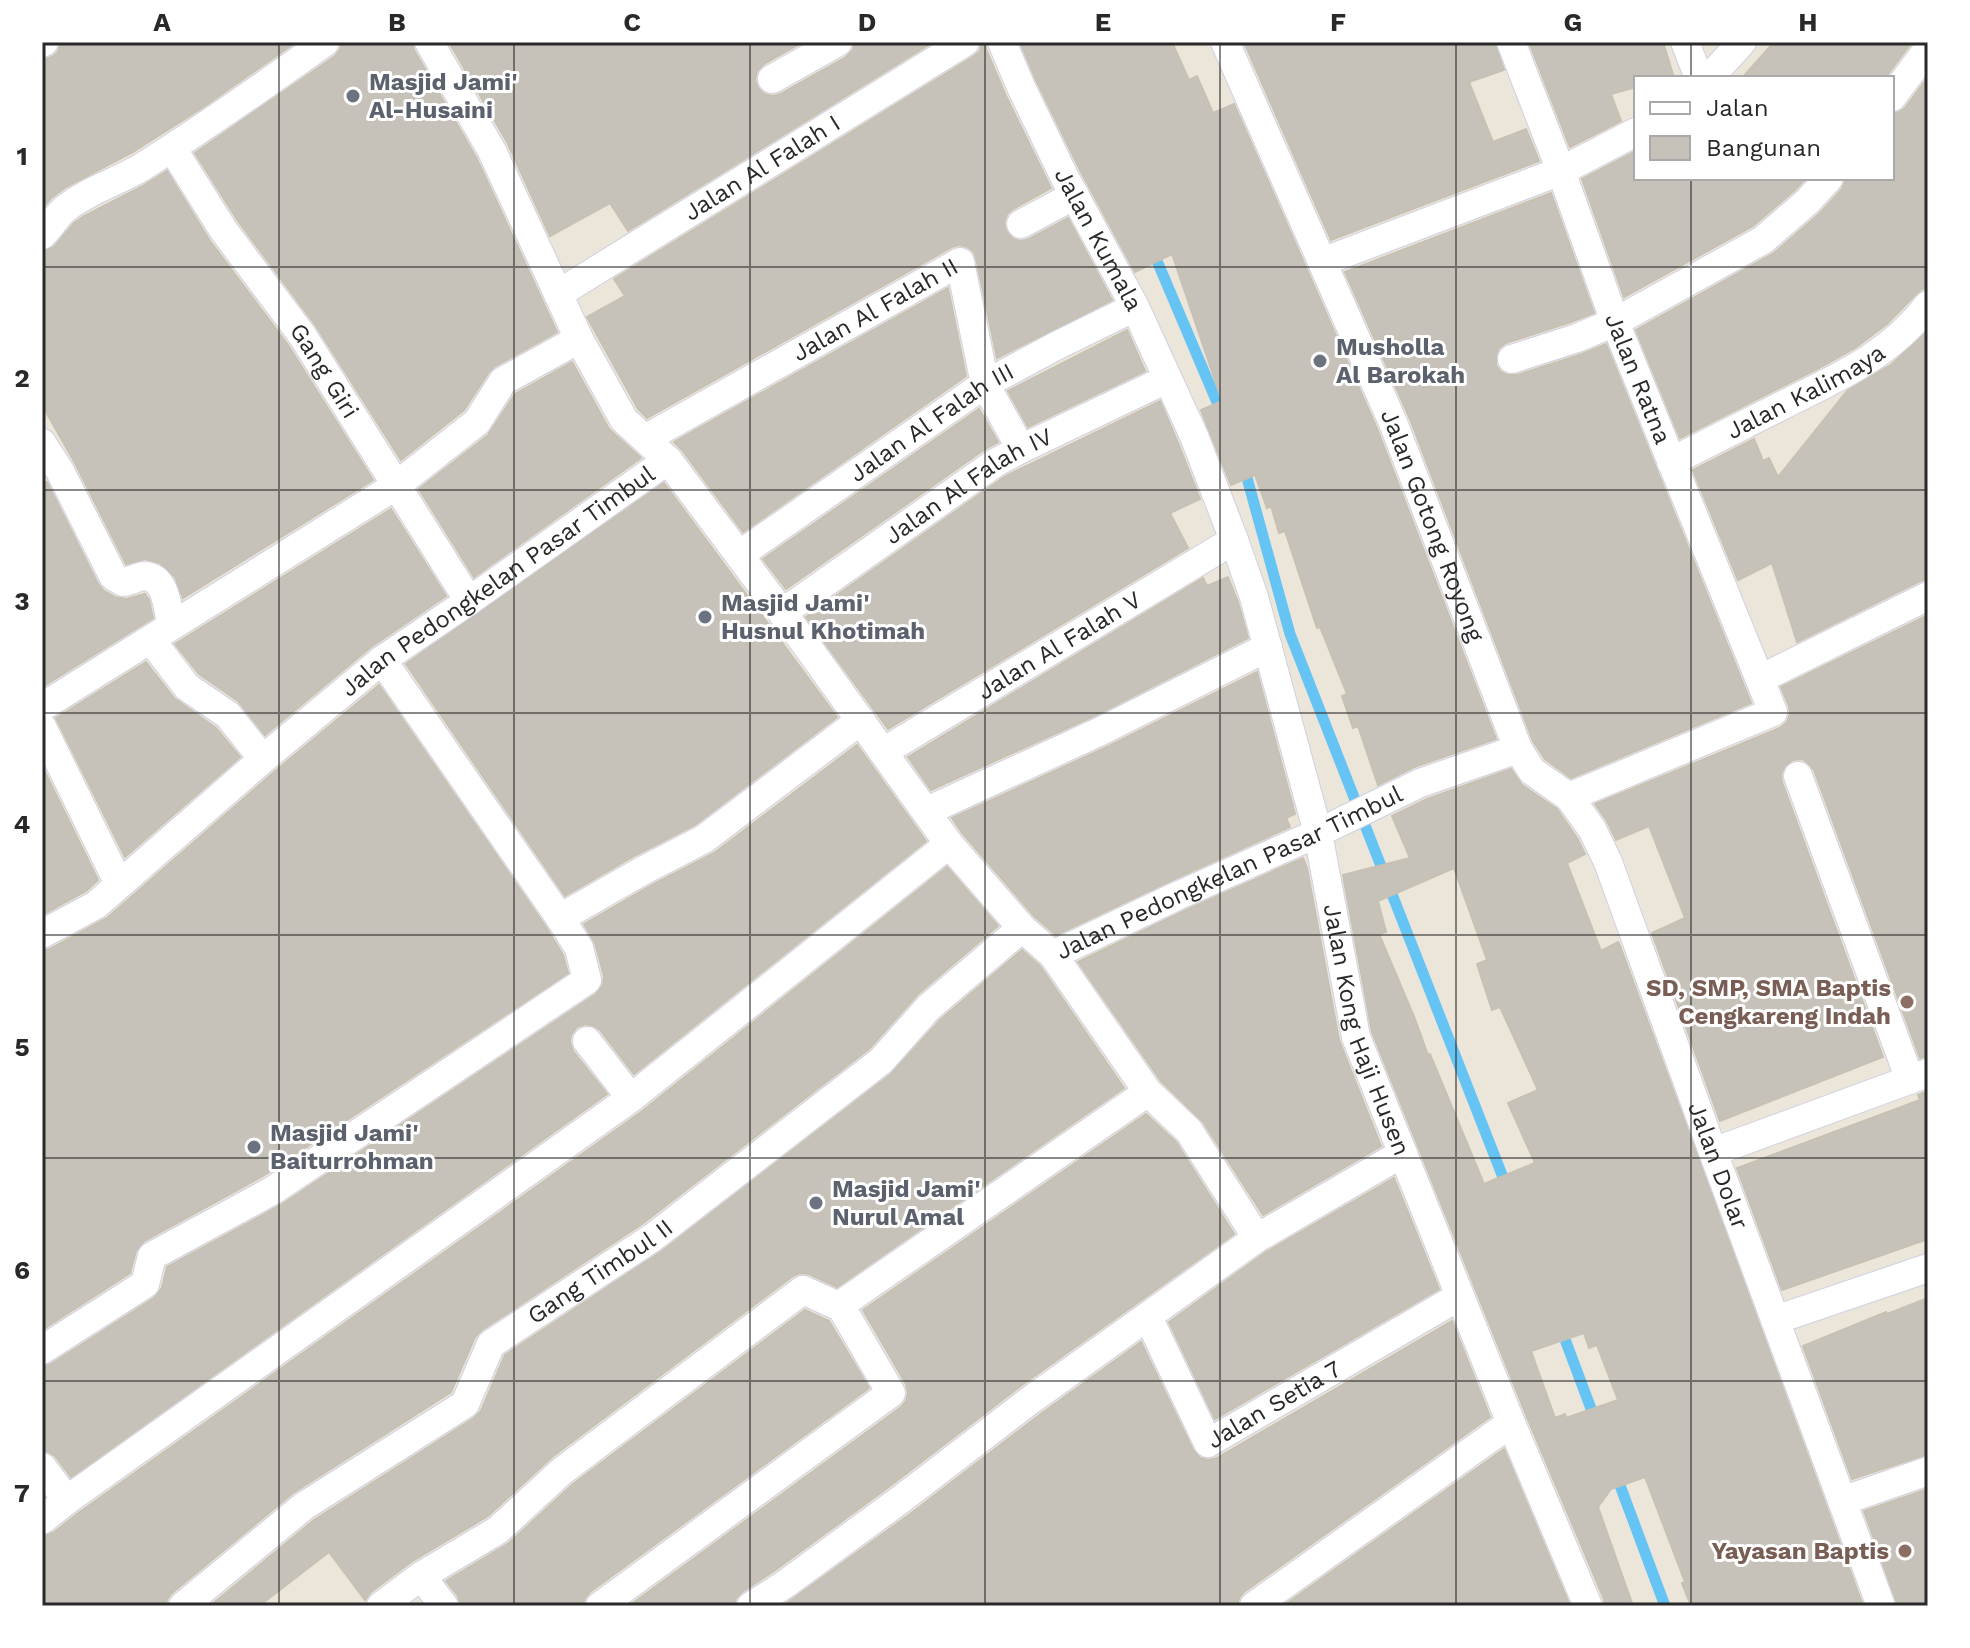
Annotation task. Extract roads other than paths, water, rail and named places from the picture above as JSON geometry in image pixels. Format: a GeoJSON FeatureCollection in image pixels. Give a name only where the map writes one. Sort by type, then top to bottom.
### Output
{"type":"FeatureCollection","features":[{"type":"Feature","properties":{"kind":"street"},"geometry":{"type":"LineString","coordinates":[[44,228],[69,206],[172,148],[325,42]]}},
{"type":"Feature","properties":{"kind":"street"},"geometry":{"type":"LineString","coordinates":[[429,42],[492,151],[579,339],[624,420],[668,460]]}},
{"type":"Feature","properties":{"kind":"street"},"geometry":{"type":"LineString","coordinates":[[772,79],[838,42]]}},
{"type":"Feature","properties":{"kind":"street","name":"Jalan Al Falah I"},"geometry":{"type":"LineString","coordinates":[[558,294],[965,42]]}},
{"type":"Feature","properties":{"kind":"street","name":"Jalan Kumala"},"geometry":{"type":"LineString","coordinates":[[1002,42],[1075,195],[1135,307],[1194,436]]}},
{"type":"Feature","properties":{"kind":"street","name":"Jalan Gotong Royong"},"geometry":{"type":"LineString","coordinates":[[1225,42],[1394,425],[1518,749]]}},
{"type":"Feature","properties":{"kind":"street","name":"Jalan Ratna"},"geometry":{"type":"LineString","coordinates":[[1511,42],[1615,322],[1773,712],[1569,797]]}},
{"type":"Feature","properties":{"kind":"street"},"geometry":{"type":"LineString","coordinates":[[1685,42],[1698,76]]}},
{"type":"Feature","properties":{"kind":"street"},"geometry":{"type":"LineString","coordinates":[[1711,76],[1742,42]]}},
{"type":"Feature","properties":{"kind":"street"},"geometry":{"type":"LineString","coordinates":[[1894,94],[1928,49]]}},
{"type":"Feature","properties":{"kind":"street"},"geometry":{"type":"LineString","coordinates":[[1322,262],[1561,171],[1634,133]]}},
{"type":"Feature","properties":{"kind":"street","name":"Gang Giri"},"geometry":{"type":"LineString","coordinates":[[172,148],[224,231],[302,335],[469,601]]}},
{"type":"Feature","properties":{"kind":"street"},"geometry":{"type":"LineString","coordinates":[[1512,359],[1615,322],[1763,240],[1827,180]]}},
{"type":"Feature","properties":{"kind":"street"},"geometry":{"type":"LineString","coordinates":[[1021,224],[1075,195]]}},
{"type":"Feature","properties":{"kind":"street","name":"Jalan Al Falah II"},"geometry":{"type":"LineString","coordinates":[[645,439],[960,262],[985,384],[1021,449]]}},
{"type":"Feature","properties":{"kind":"street","name":"Jalan Kalimaya"},"geometry":{"type":"LineString","coordinates":[[1671,462],[1854,370],[1887,347],[1928,305]]}},
{"type":"Feature","properties":{"kind":"street","name":"Jalan Al Falah III"},"geometry":{"type":"LineString","coordinates":[[739,555],[985,384],[1135,307]]}},
{"type":"Feature","properties":{"kind":"street"},"geometry":{"type":"LineString","coordinates":[[42,707],[397,485],[477,422],[503,381],[579,339]]}},
{"type":"Feature","properties":{"kind":"street","name":"Jalan Al Falah IV"},"geometry":{"type":"LineString","coordinates":[[782,613],[995,463],[1167,379]]}},
{"type":"Feature","properties":{"kind":"street","name":"Jalan Kong Haji Husen"},"geometry":{"type":"LineString","coordinates":[[1194,436],[1254,597],[1321,832],[1356,1037],[1588,1606]]}},
{"type":"Feature","properties":{"kind":"street"},"geometry":{"type":"LineString","coordinates":[[42,443],[60,471],[113,576],[123,582],[148,576],[159,583],[167,600],[161,633],[187,687],[228,715],[263,759]]}},
{"type":"Feature","properties":{"kind":"street","name":"Jalan Pedongkelan Pasar Timbul"},"geometry":{"type":"LineString","coordinates":[[42,934],[96,905],[382,660],[668,460],[949,844],[1022,928],[1053,955],[1420,783],[1518,749]]}},
{"type":"Feature","properties":{"kind":"street","name":"Jalan Al Falah V"},"geometry":{"type":"LineString","coordinates":[[883,752],[1234,540]]}},
{"type":"Feature","properties":{"kind":"street"},"geometry":{"type":"LineString","coordinates":[[1760,679],[1928,596]]}},
{"type":"Feature","properties":{"kind":"street"},"geometry":{"type":"LineString","coordinates":[[927,811],[1101,731],[1268,647]]}},
{"type":"Feature","properties":{"kind":"street"},"geometry":{"type":"LineString","coordinates":[[42,1350],[145,1284],[152,1256],[272,1191],[587,980],[579,948],[560,918],[382,660]]}},
{"type":"Feature","properties":{"kind":"street"},"geometry":{"type":"LineString","coordinates":[[560,918],[704,839],[861,720]]}},
{"type":"Feature","properties":{"kind":"street"},"geometry":{"type":"LineString","coordinates":[[42,727],[119,884]]}},
{"type":"Feature","properties":{"kind":"street","name":"Jalan Dolar"},"geometry":{"type":"LineString","coordinates":[[1518,749],[1532,771],[1569,797],[1592,829],[1608,862],[1881,1606]]}},
{"type":"Feature","properties":{"kind":"street"},"geometry":{"type":"LineString","coordinates":[[1713,1152],[1919,1077],[1798,776]]}},
{"type":"Feature","properties":{"kind":"street"},"geometry":{"type":"LineString","coordinates":[[42,1520],[631,1098],[949,844]]}},
{"type":"Feature","properties":{"kind":"street","name":"Gang Timbul II"},"geometry":{"type":"LineString","coordinates":[[183,1606],[304,1506],[465,1404],[491,1344],[652,1238],[869,1071],[929,1007],[1022,928]]}},
{"type":"Feature","properties":{"kind":"street"},"geometry":{"type":"LineString","coordinates":[[1053,955],[1148,1092],[1189,1131],[1257,1238]]}},
{"type":"Feature","properties":{"kind":"street"},"geometry":{"type":"LineString","coordinates":[[587,1041],[631,1098]]}},
{"type":"Feature","properties":{"kind":"street"},"geometry":{"type":"LineString","coordinates":[[381,1606],[421,1576],[498,1530],[562,1471],[803,1290],[840,1305],[1148,1092]]}},
{"type":"Feature","properties":{"kind":"street"},"geometry":{"type":"LineString","coordinates":[[751,1606],[784,1585],[1032,1399],[1257,1238],[1403,1153]]}},
{"type":"Feature","properties":{"kind":"street"},"geometry":{"type":"LineString","coordinates":[[1775,1320],[1928,1268]]}},
{"type":"Feature","properties":{"kind":"street","name":"Jalan Setia 7"},"geometry":{"type":"LineString","coordinates":[[1148,1317],[1208,1443],[1460,1296]]}},
{"type":"Feature","properties":{"kind":"street"},"geometry":{"type":"LineString","coordinates":[[600,1606],[891,1393],[840,1305]]}},
{"type":"Feature","properties":{"kind":"street"},"geometry":{"type":"LineString","coordinates":[[1254,1606],[1511,1423]]}},
{"type":"Feature","properties":{"kind":"street"},"geometry":{"type":"LineString","coordinates":[[42,1467],[67,1500]]}},
{"type":"Feature","properties":{"kind":"street"},"geometry":{"type":"LineString","coordinates":[[1842,1501],[1928,1471]]}},
{"type":"Feature","properties":{"kind":"street"},"geometry":{"type":"LineString","coordinates":[[421,1576],[444,1606]]}},
{"type":"Feature","properties":{"kind":"waterway"},"geometry":{"type":"LineString","coordinates":[[1152,249],[1222,414]]}},
{"type":"Feature","properties":{"kind":"waterway"},"geometry":{"type":"LineString","coordinates":[[1244,467],[1290,634],[1508,1190]]}},
{"type":"Feature","properties":{"kind":"waterway"},"geometry":{"type":"LineString","coordinates":[[1560,1326],[1596,1422]]}},
{"type":"Feature","properties":{"kind":"waterway"},"geometry":{"type":"LineString","coordinates":[[1615,1472],[1665,1606]]}},
{"type":"Feature","properties":{"kind":"place","name":"Masjid Jami' Al-Husaini"},"geometry":{"type":"Point","coordinates":[353,96]}},
{"type":"Feature","properties":{"kind":"place","name":"Musholla Al Barokah"},"geometry":{"type":"Point","coordinates":[1320,361]}},
{"type":"Feature","properties":{"kind":"place","name":"Masjid Jami' Husnul Khotimah"},"geometry":{"type":"Point","coordinates":[705,617]}},
{"type":"Feature","properties":{"kind":"place","name":"SD, SMP, SMA Baptis Cengkareng Indah"},"geometry":{"type":"Point","coordinates":[1907,1002]}},
{"type":"Feature","properties":{"kind":"place","name":"Masjid Jami' Baiturrohman"},"geometry":{"type":"Point","coordinates":[254,1147]}},
{"type":"Feature","properties":{"kind":"place","name":"Masjid Jami' Nurul Amal"},"geometry":{"type":"Point","coordinates":[816,1203]}},
{"type":"Feature","properties":{"kind":"place","name":"Yayasan Baptis"},"geometry":{"type":"Point","coordinates":[1905,1551]}}]}
